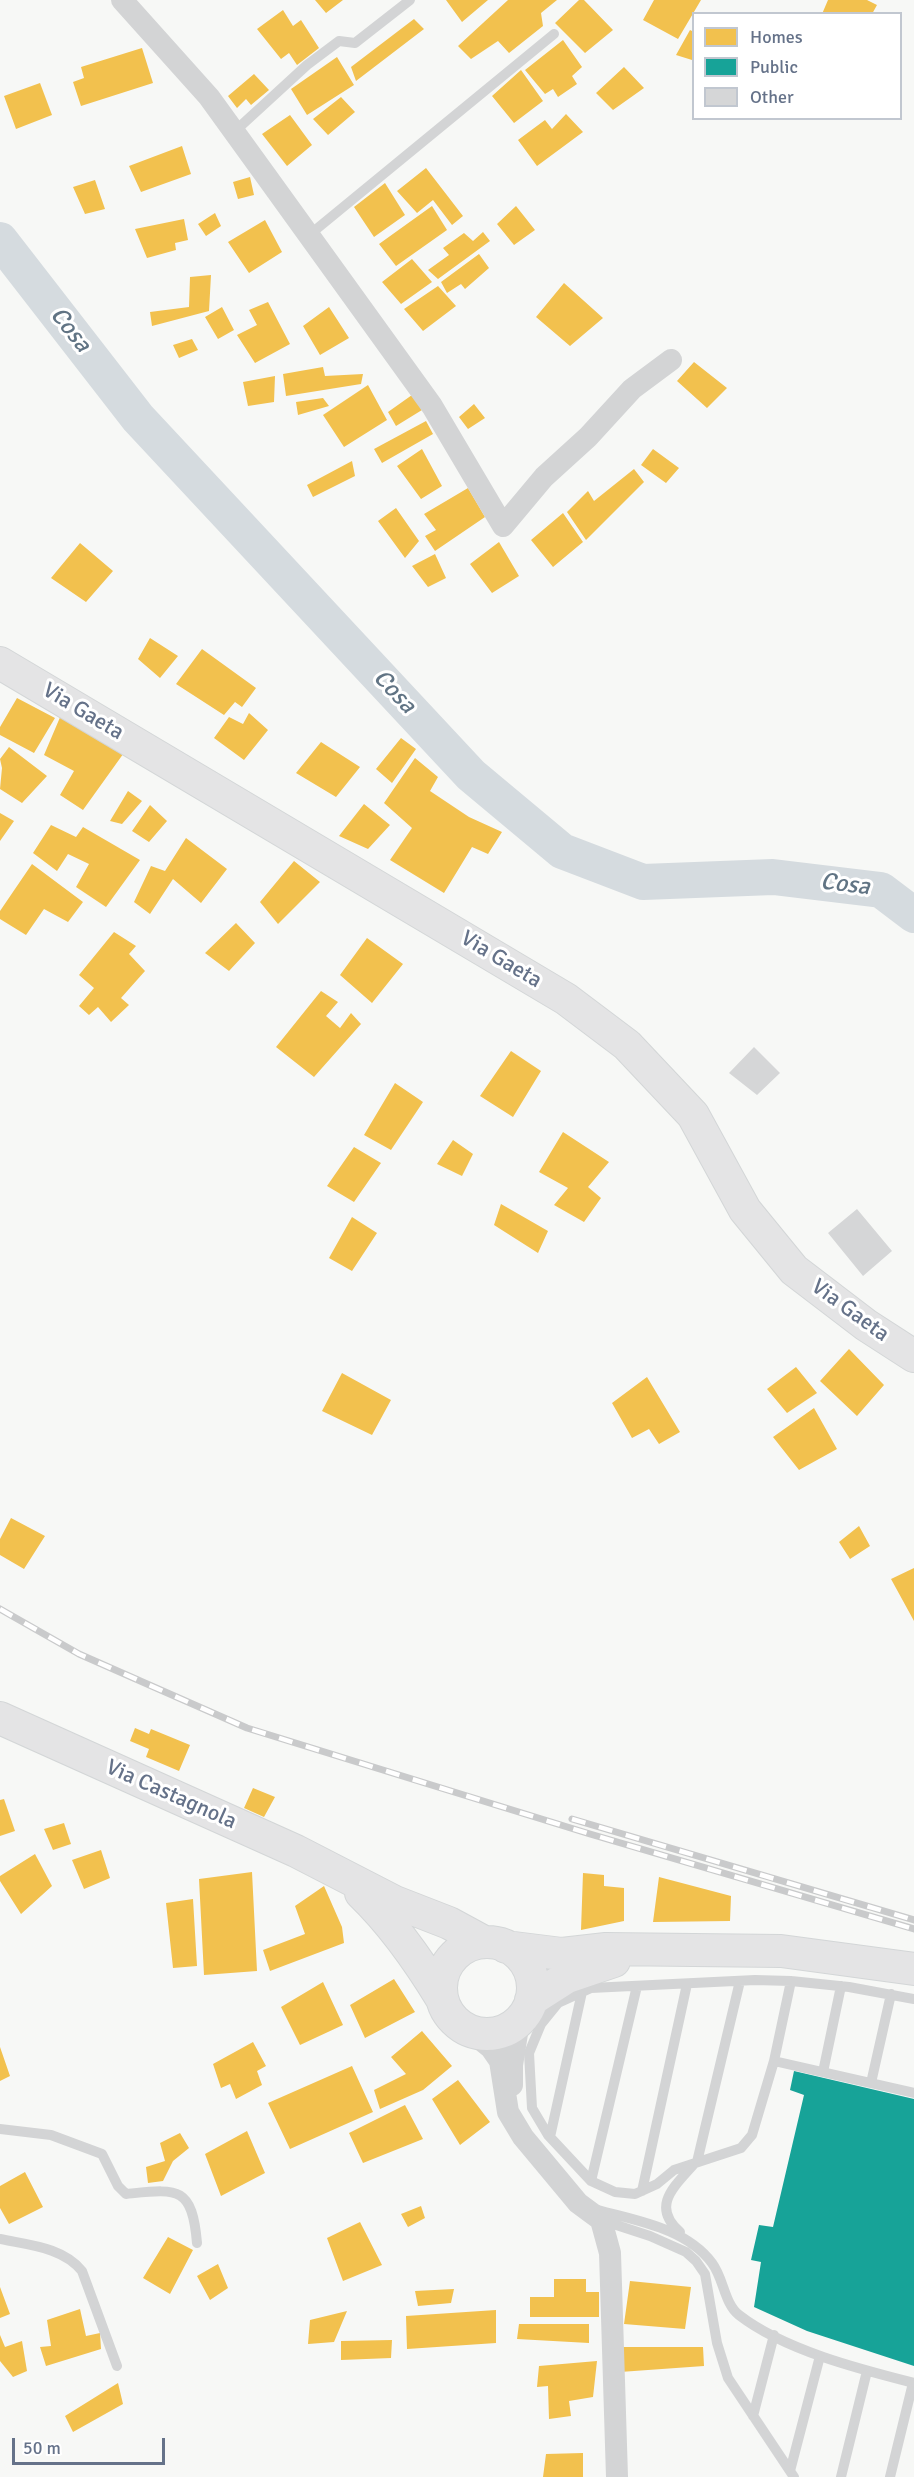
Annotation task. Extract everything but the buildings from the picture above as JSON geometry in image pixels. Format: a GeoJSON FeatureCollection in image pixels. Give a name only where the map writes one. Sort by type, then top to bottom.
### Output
{"type":"FeatureCollection","features":[{"type":"Feature","properties":{"kind":"main road","name":"Via Gaeta"},"geometry":{"type":"LineString","coordinates":[[0,663],[566,999],[627,1045],[693,1115],[745,1210],[794,1270],[914,1356]]}},
{"type":"Feature","properties":{"kind":"main road","name":"Via Castagnola"},"geometry":{"type":"LineString","coordinates":[[0,1718],[341,1874],[394,1902],[450,1923],[495,1944]]}},
{"type":"Feature","properties":{"kind":"main road"},"geometry":{"type":"LineString","coordinates":[[341,1874],[386,1918],[423,1968],[442,1999]]}},
{"type":"Feature","properties":{"kind":"main road"},"geometry":{"type":"LineString","coordinates":[[646,1950],[567,1977],[496,2034],[470,2031],[457,2024],[447,2013],[442,1999],[440,1986],[450,1961],[460,1951],[495,1944],[562,1954],[606,1949],[781,1950],[914,1969]]}},
{"type":"Feature","properties":{"kind":"main road"},"geometry":{"type":"LineString","coordinates":[[495,1944],[517,1954],[528,1969],[533,1987],[525,2011]]}},
{"type":"Feature","properties":{"kind":"street"},"geometry":{"type":"LineString","coordinates":[[122,0],[209,98],[234,132],[432,406],[503,526],[544,477],[588,437],[632,389],[671,360]]}},
{"type":"Feature","properties":{"kind":"street"},"geometry":{"type":"LineString","coordinates":[[523,2137],[513,2091],[512,2065],[525,2011]]}},
{"type":"Feature","properties":{"kind":"street"},"geometry":{"type":"LineString","coordinates":[[470,2031],[491,2048],[500,2061],[508,2112],[523,2137],[544,2164],[592,2213],[610,2253],[617,2477]]}},
{"type":"Feature","properties":{"kind":"lane"},"geometry":{"type":"LineString","coordinates":[[234,132],[308,65],[339,41],[355,43],[410,0]]}},
{"type":"Feature","properties":{"kind":"lane"},"geometry":{"type":"LineString","coordinates":[[308,236],[554,34]]}},
{"type":"Feature","properties":{"kind":"lane"},"geometry":{"type":"LineString","coordinates":[[740,1981],[696,2163],[669,2193],[665,2209],[670,2223],[712,2263],[731,2307],[774,2335],[820,2356],[914,2383],[890,2477]]}},
{"type":"Feature","properties":{"kind":"lane"},"geometry":{"type":"LineString","coordinates":[[791,1982],[774,2061],[752,2135],[741,2148],[674,2170],[657,2184],[635,2194],[615,2192],[591,2181],[550,2137],[532,2108],[529,2053],[541,2024],[558,2003],[591,1988],[740,1981],[791,1982],[841,1986],[914,1999]]}},
{"type":"Feature","properties":{"kind":"lane"},"geometry":{"type":"LineString","coordinates":[[642,2191],[687,1983]]}},
{"type":"Feature","properties":{"kind":"lane"},"geometry":{"type":"LineString","coordinates":[[591,2181],[637,1986]]}},
{"type":"Feature","properties":{"kind":"lane"},"geometry":{"type":"LineString","coordinates":[[823,2072],[841,1986]]}},
{"type":"Feature","properties":{"kind":"lane"},"geometry":{"type":"LineString","coordinates":[[550,2137],[582,1992]]}},
{"type":"Feature","properties":{"kind":"lane"},"geometry":{"type":"LineString","coordinates":[[871,2083],[891,1994]]}},
{"type":"Feature","properties":{"kind":"lane"},"geometry":{"type":"LineString","coordinates":[[774,2061],[914,2092]]}},
{"type":"Feature","properties":{"kind":"lane"},"geometry":{"type":"LineString","coordinates":[[0,2129],[51,2135],[102,2154],[118,2186],[126,2194],[155,2190],[171,2192],[185,2198],[194,2216],[197,2243]]}},
{"type":"Feature","properties":{"kind":"lane"},"geometry":{"type":"LineString","coordinates":[[592,2213],[670,2230],[695,2245]]}},
{"type":"Feature","properties":{"kind":"lane"},"geometry":{"type":"LineString","coordinates":[[592,2213],[686,2252],[696,2261],[705,2274],[717,2343],[728,2378],[792,2474]]}},
{"type":"Feature","properties":{"kind":"lane"},"geometry":{"type":"LineString","coordinates":[[0,2239],[53,2251],[73,2260],[81,2271],[117,2366]]}},
{"type":"Feature","properties":{"kind":"lane"},"geometry":{"type":"LineString","coordinates":[[753,2416],[774,2335]]}},
{"type":"Feature","properties":{"kind":"lane"},"geometry":{"type":"LineString","coordinates":[[792,2474],[820,2356]]}},
{"type":"Feature","properties":{"kind":"lane"},"geometry":{"type":"LineString","coordinates":[[841,2477],[867,2371]]}},
{"type":"Feature","properties":{"kind":"waterway","name":"Cosa"},"geometry":{"type":"LineString","coordinates":[[0,240],[138,418],[471,775],[562,851],[643,882],[773,877],[881,890],[914,915]]}},
{"type":"Feature","properties":{"kind":"railway"},"geometry":{"type":"LineString","coordinates":[[0,1609],[79,1654],[247,1728],[590,1834],[914,1929]]}},
{"type":"Feature","properties":{"kind":"railway"},"geometry":{"type":"LineString","coordinates":[[572,1819],[914,1920]]}}]}
